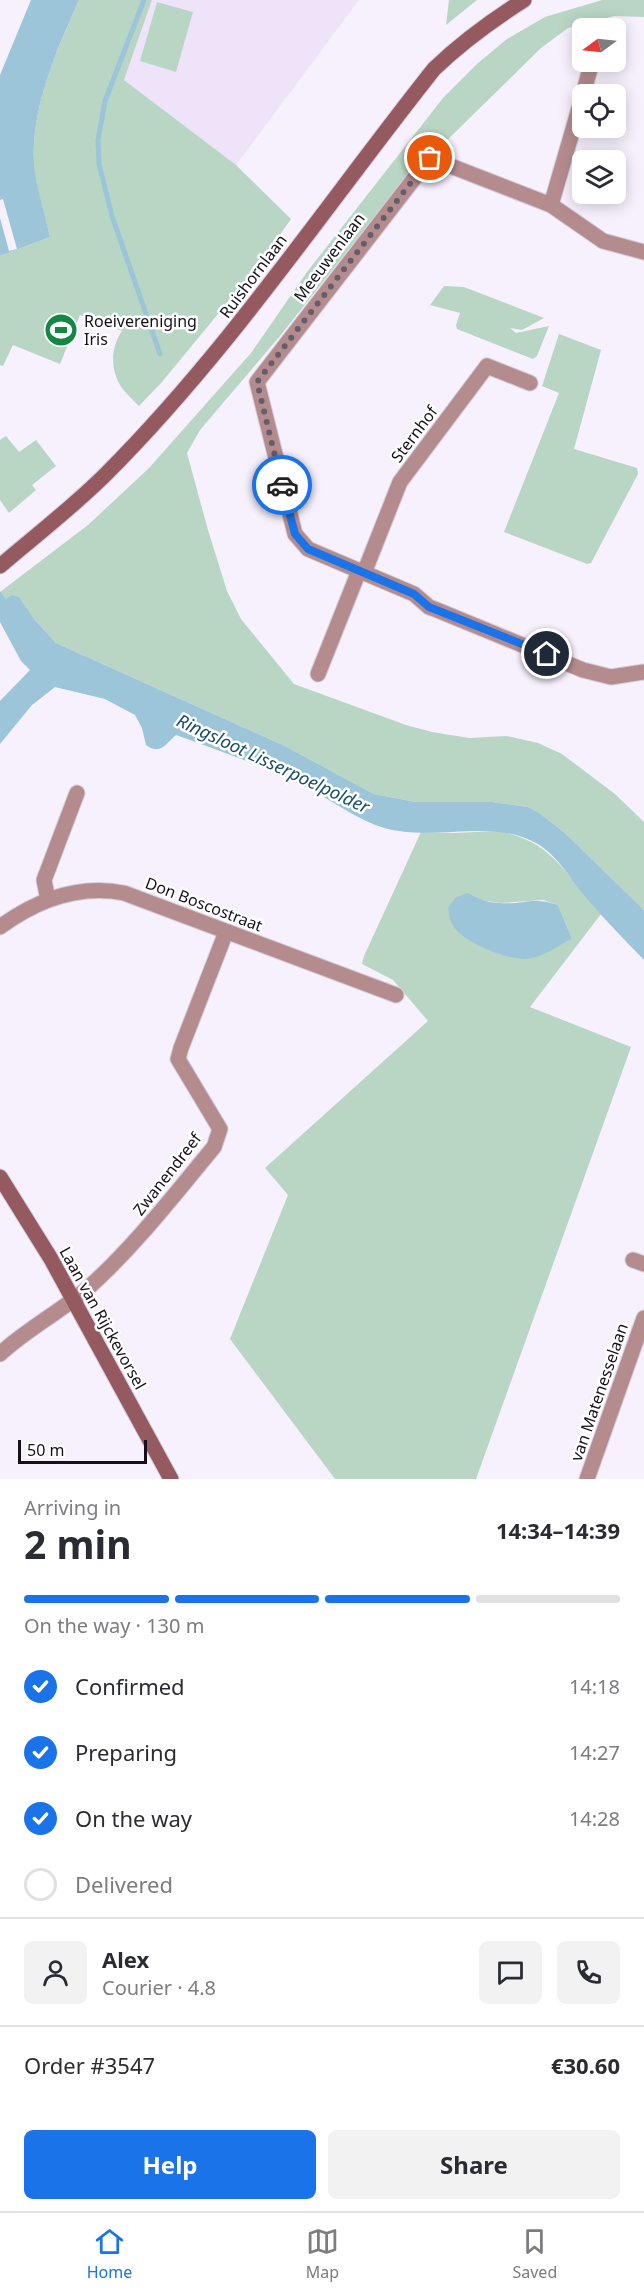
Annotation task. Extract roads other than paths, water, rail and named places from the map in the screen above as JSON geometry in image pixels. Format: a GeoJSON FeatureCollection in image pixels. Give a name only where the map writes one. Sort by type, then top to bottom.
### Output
{"type":"FeatureCollection","features":[{"type":"Feature","properties":{"kind":"main road","name":"Ruishornlaan"},"geometry":{"type":"LineString","coordinates":[[0,566],[105,475],[174,400],[240,323],[434,69],[461,43],[490,21],[524,0]]}},
{"type":"Feature","properties":{"kind":"main road","name":"Laan van Rijckevorsel"},"geometry":{"type":"LineString","coordinates":[[0,1177],[45,1250],[171,1479]]}},
{"type":"Feature","properties":{"kind":"street"},"geometry":{"type":"LineString","coordinates":[[551,205],[572,131]]}},
{"type":"Feature","properties":{"kind":"street","name":"Meeuwenlaan"},"geometry":{"type":"LineString","coordinates":[[644,252],[603,241],[551,205],[430,158],[257,382],[295,534],[308,549],[414,594],[429,607],[583,670],[611,677],[644,672]]}},
{"type":"Feature","properties":{"kind":"street","name":"Sternhof"},"geometry":{"type":"LineString","coordinates":[[361,572],[400,482],[487,366],[530,382]]}},
{"type":"Feature","properties":{"kind":"street"},"geometry":{"type":"LineString","coordinates":[[318,674],[361,572]]}},
{"type":"Feature","properties":{"kind":"street"},"geometry":{"type":"LineString","coordinates":[[48,900],[44,880],[77,793]]}},
{"type":"Feature","properties":{"kind":"street","name":"Don Boscostraat"},"geometry":{"type":"LineString","coordinates":[[0,927],[48,900],[74,892],[104,889],[124,893],[396,995]]}},
{"type":"Feature","properties":{"kind":"street","name":"Zwanendreef"},"geometry":{"type":"LineString","coordinates":[[0,1354],[90,1286],[145,1230],[214,1146],[220,1130],[178,1059],[226,932]]}},
{"type":"Feature","properties":{"kind":"street","name":"van Matenesselaan"},"geometry":{"type":"LineString","coordinates":[[587,1479],[644,1318]]}},
{"type":"Feature","properties":{"kind":"water"},"geometry":{"type":"Polygon","coordinates":[[[31,0],[79,0],[47,80],[34,143],[35,173],[50,237],[0,256],[0,75],[31,0]]]}},
{"type":"Feature","properties":{"kind":"water","name":"Ringsloot Lisserpoelpolder"},"geometry":{"type":"Polygon","coordinates":[[[0,591],[6,599],[12,595],[20,598],[35,620],[56,643],[285,746],[374,794],[416,802],[492,802],[528,807],[538,812],[565,833],[644,910],[644,960],[595,908],[544,848],[519,836],[481,831],[403,832],[384,828],[364,820],[275,773],[176,735],[163,747],[151,748],[146,745],[142,728],[135,715],[105,699],[55,687],[32,705],[0,744],[0,701],[30,670],[21,661],[0,622],[0,591]]]}},
{"type":"Feature","properties":{"kind":"water"},"geometry":{"type":"Polygon","coordinates":[[[467,893],[496,903],[542,901],[558,905],[572,939],[543,955],[524,959],[505,956],[483,948],[463,936],[450,919],[448,908],[455,898],[467,893]]]}},
{"type":"Feature","properties":{"kind":"waterway"},"geometry":{"type":"LineString","coordinates":[[144,0],[105,101],[98,140],[99,164],[112,216],[160,354]]}},
{"type":"Feature","properties":{"kind":"place","name":"Roeivereniging Iris"},"geometry":{"type":"Point","coordinates":[61,330]}}]}
